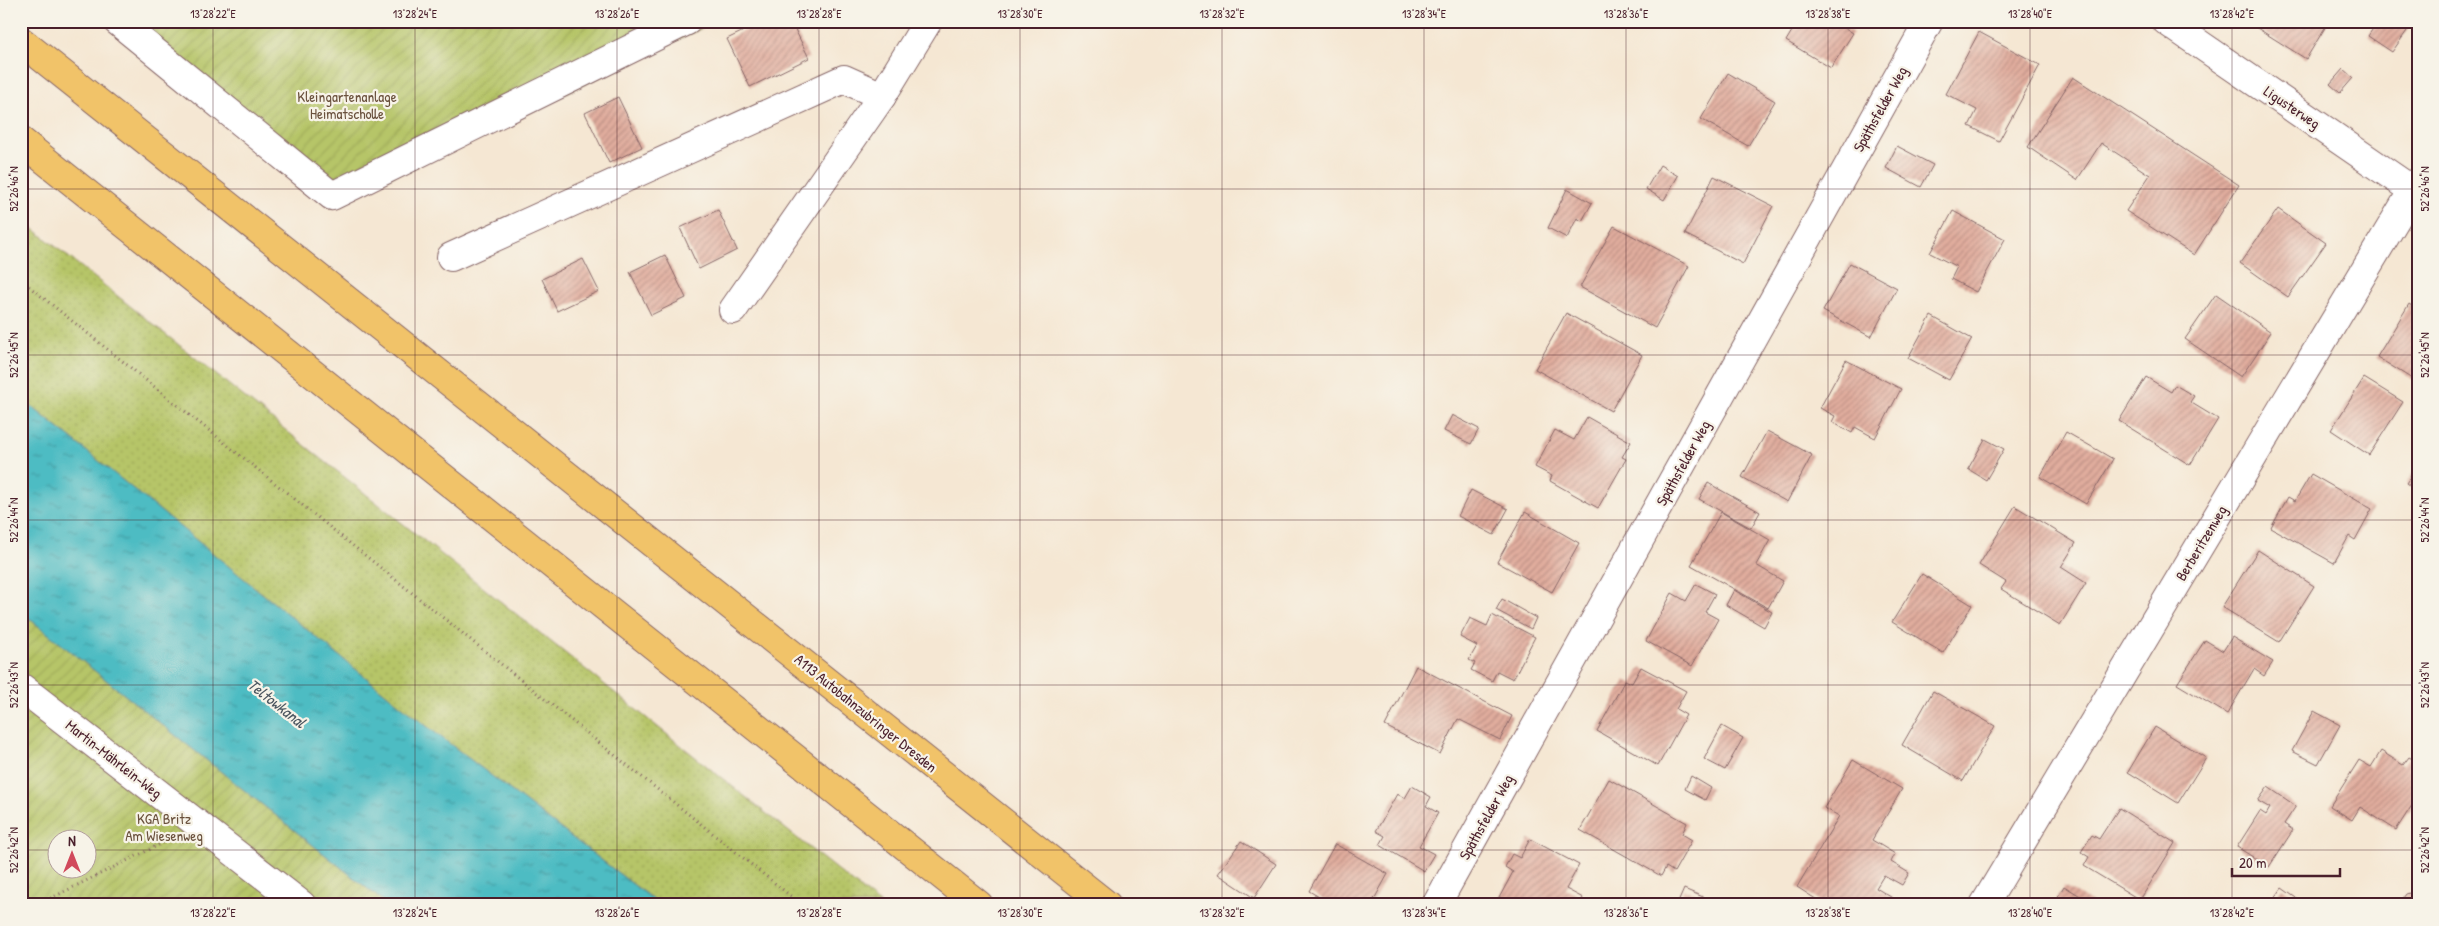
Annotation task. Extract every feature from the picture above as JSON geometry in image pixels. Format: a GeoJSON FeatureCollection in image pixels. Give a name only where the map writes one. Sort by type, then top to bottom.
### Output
{"type":"FeatureCollection","features":[{"type":"Feature","properties":{"kind":"highway","name":"A113 Autobahnzubringer Dresden"},"geometry":{"type":"LineString","coordinates":[[21,41],[1107,905]]}},
{"type":"Feature","properties":{"kind":"highway"},"geometry":{"type":"LineString","coordinates":[[21,141],[979,905]]}},
{"type":"Feature","properties":{"kind":"street"},"geometry":{"type":"LineString","coordinates":[[117,21],[332,196],[687,21]]}},
{"type":"Feature","properties":{"kind":"street"},"geometry":{"type":"LineString","coordinates":[[733,310],[882,96],[928,21]]}},
{"type":"Feature","properties":{"kind":"street","name":"Späthsfelder Weg"},"geometry":{"type":"LineString","coordinates":[[1436,905],[1930,21]]}},
{"type":"Feature","properties":{"kind":"street","name":"Ligusterweg"},"geometry":{"type":"LineString","coordinates":[[2166,21],[2416,188]]}},
{"type":"Feature","properties":{"kind":"street"},"geometry":{"type":"LineString","coordinates":[[451,257],[844,79],[882,96]]}},
{"type":"Feature","properties":{"kind":"street","name":"Berberitzenweg"},"geometry":{"type":"LineString","coordinates":[[1984,905],[2416,188]]}},
{"type":"Feature","properties":{"kind":"street","name":"Martin-Mährlein-Weg"},"geometry":{"type":"LineString","coordinates":[[21,687],[302,905]]}},
{"type":"Feature","properties":{"kind":"path"},"geometry":{"type":"LineString","coordinates":[[21,280],[802,905]]}},
{"type":"Feature","properties":{"kind":"path"},"geometry":{"type":"LineString","coordinates":[[37,905],[173,838],[191,819]]}},
{"type":"Feature","properties":{"kind":"green space","name":"Kleingartenanlage Heimatscholle"},"geometry":{"type":"Polygon","coordinates":[[[106,21],[717,21],[335,203],[106,21]]]}},
{"type":"Feature","properties":{"kind":"green space"},"geometry":{"type":"Polygon","coordinates":[[[21,219],[881,905],[660,905],[411,714],[21,398],[21,219]]]}},
{"type":"Feature","properties":{"kind":"green space","name":"KGA Britz Am Wiesenweg"},"geometry":{"type":"Polygon","coordinates":[[[21,612],[388,905],[21,905],[21,612]]]}},
{"type":"Feature","properties":{"kind":"water","name":"Teltowkanal"},"geometry":{"type":"Polygon","coordinates":[[[21,398],[411,714],[660,905],[388,905],[21,612],[21,398]]]}},
{"type":"Feature","properties":{"kind":"building"},"geometry":{"type":"Polygon","coordinates":[[[764,21],[791,21],[809,58],[750,87],[727,39],[764,21]]]}},
{"type":"Feature","properties":{"kind":"building"},"geometry":{"type":"Polygon","coordinates":[[[1798,21],[1834,21],[1853,33],[1831,68],[1786,41],[1798,21]]]}},
{"type":"Feature","properties":{"kind":"building"},"geometry":{"type":"Polygon","coordinates":[[[2246,21],[2329,21],[2306,59],[2246,21]]]}},
{"type":"Feature","properties":{"kind":"building"},"geometry":{"type":"Polygon","coordinates":[[[2378,21],[2414,21],[2392,52],[2368,36],[2378,21]]]}},
{"type":"Feature","properties":{"kind":"building"},"geometry":{"type":"Polygon","coordinates":[[[1979,32],[2040,65],[1999,141],[1969,126],[1977,110],[1946,94],[1979,32]]]}},
{"type":"Feature","properties":{"kind":"building"},"geometry":{"type":"Polygon","coordinates":[[[2343,69],[2353,78],[2340,93],[2330,84],[2343,69]]]}},
{"type":"Feature","properties":{"kind":"building"},"geometry":{"type":"Polygon","coordinates":[[[1728,73],[1775,101],[1748,146],[1701,119],[1728,73]]]}},
{"type":"Feature","properties":{"kind":"building"},"geometry":{"type":"Polygon","coordinates":[[[2073,77],[2239,185],[2194,255],[2126,211],[2150,175],[2101,143],[2077,180],[2028,147],[2073,77]]]}},
{"type":"Feature","properties":{"kind":"building"},"geometry":{"type":"Polygon","coordinates":[[[618,97],[642,147],[609,163],[585,113],[618,97]]]}},
{"type":"Feature","properties":{"kind":"building"},"geometry":{"type":"Polygon","coordinates":[[[1897,146],[1933,165],[1921,187],[1886,168],[1897,146]]]}},
{"type":"Feature","properties":{"kind":"building"},"geometry":{"type":"Polygon","coordinates":[[[1660,165],[1678,176],[1664,200],[1646,189],[1660,165]]]}},
{"type":"Feature","properties":{"kind":"building"},"geometry":{"type":"Polygon","coordinates":[[[1714,176],[1773,206],[1743,264],[1685,234],[1714,176]]]}},
{"type":"Feature","properties":{"kind":"building"},"geometry":{"type":"Polygon","coordinates":[[[1567,189],[1592,203],[1582,221],[1577,218],[1567,238],[1548,228],[1567,189]]]}},
{"type":"Feature","properties":{"kind":"building"},"geometry":{"type":"Polygon","coordinates":[[[2278,209],[2326,243],[2288,297],[2240,263],[2278,209]]]}},
{"type":"Feature","properties":{"kind":"building"},"geometry":{"type":"Polygon","coordinates":[[[718,210],[737,250],[699,269],[680,228],[718,210]]]}},
{"type":"Feature","properties":{"kind":"building"},"geometry":{"type":"Polygon","coordinates":[[[1953,211],[2005,239],[1976,292],[1951,279],[1957,267],[1930,253],[1953,211]]]}},
{"type":"Feature","properties":{"kind":"building"},"geometry":{"type":"Polygon","coordinates":[[[1614,226],[1689,266],[1655,328],[1580,287],[1614,226]]]}},
{"type":"Feature","properties":{"kind":"building"},"geometry":{"type":"Polygon","coordinates":[[[665,255],[686,298],[651,315],[630,272],[665,255]]]}},
{"type":"Feature","properties":{"kind":"building"},"geometry":{"type":"Polygon","coordinates":[[[583,259],[599,291],[557,311],[542,279],[583,259]]]}},
{"type":"Feature","properties":{"kind":"building"},"geometry":{"type":"Polygon","coordinates":[[[1850,263],[1897,288],[1871,337],[1823,311],[1850,263]]]}},
{"type":"Feature","properties":{"kind":"building"},"geometry":{"type":"Polygon","coordinates":[[[2216,294],[2271,332],[2241,377],[2185,339],[2216,294]]]}},
{"type":"Feature","properties":{"kind":"building"},"geometry":{"type":"Polygon","coordinates":[[[2409,304],[2418,310],[2417,382],[2377,357],[2409,304]]]}},
{"type":"Feature","properties":{"kind":"building"},"geometry":{"type":"Polygon","coordinates":[[[1566,313],[1642,355],[1611,411],[1535,369],[1566,313]]]}},
{"type":"Feature","properties":{"kind":"building"},"geometry":{"type":"Polygon","coordinates":[[[1931,316],[1972,339],[1949,380],[1908,358],[1931,316]]]}},
{"type":"Feature","properties":{"kind":"building"},"geometry":{"type":"Polygon","coordinates":[[[1846,360],[1901,389],[1875,438],[1855,427],[1852,433],[1832,422],[1835,416],[1820,408],[1846,360]]]}},
{"type":"Feature","properties":{"kind":"building"},"geometry":{"type":"Polygon","coordinates":[[[2146,377],[2171,392],[2175,385],[2194,396],[2190,402],[2218,419],[2190,465],[2119,421],[2146,377]]]}},
{"type":"Feature","properties":{"kind":"building"},"geometry":{"type":"Polygon","coordinates":[[[2364,378],[2403,402],[2369,455],[2331,430],[2364,378]]]}},
{"type":"Feature","properties":{"kind":"building"},"geometry":{"type":"Polygon","coordinates":[[[1452,415],[1479,429],[1471,444],[1444,431],[1452,415]]]}},
{"type":"Feature","properties":{"kind":"building"},"geometry":{"type":"Polygon","coordinates":[[[1587,417],[1631,442],[1622,457],[1626,459],[1598,508],[1550,481],[1552,476],[1535,467],[1555,430],[1574,440],[1587,417]]]}},
{"type":"Feature","properties":{"kind":"building"},"geometry":{"type":"Polygon","coordinates":[[[1767,431],[1812,455],[1787,502],[1742,477],[1767,431]]]}},
{"type":"Feature","properties":{"kind":"building"},"geometry":{"type":"Polygon","coordinates":[[[2066,432],[2113,459],[2086,504],[2040,477],[2066,432]]]}},
{"type":"Feature","properties":{"kind":"building"},"geometry":{"type":"Polygon","coordinates":[[[1985,439],[2004,449],[1986,480],[1968,469],[1985,439]]]}},
{"type":"Feature","properties":{"kind":"building"},"geometry":{"type":"Polygon","coordinates":[[[2418,466],[2418,492],[2406,483],[2418,466]]]}},
{"type":"Feature","properties":{"kind":"building"},"geometry":{"type":"Polygon","coordinates":[[[2311,474],[2372,509],[2355,540],[2349,536],[2334,563],[2271,528],[2288,497],[2295,501],[2311,474]]]}},
{"type":"Feature","properties":{"kind":"building"},"geometry":{"type":"Polygon","coordinates":[[[1708,483],[1760,512],[1751,528],[1699,499],[1708,483]]]}},
{"type":"Feature","properties":{"kind":"building"},"geometry":{"type":"Polygon","coordinates":[[[1471,490],[1508,509],[1494,535],[1458,516],[1471,490]]]}},
{"type":"Feature","properties":{"kind":"building"},"geometry":{"type":"Polygon","coordinates":[[[2015,506],[2076,543],[2061,567],[2086,583],[2060,625],[2001,589],[2006,582],[1979,565],[2015,506]]]}},
{"type":"Feature","properties":{"kind":"building"},"geometry":{"type":"Polygon","coordinates":[[[1525,512],[1579,543],[1552,592],[1497,562],[1525,512]]]}},
{"type":"Feature","properties":{"kind":"building"},"geometry":{"type":"Polygon","coordinates":[[[1721,512],[1770,540],[1756,565],[1783,581],[1768,608],[1691,565],[1721,512]]]}},
{"type":"Feature","properties":{"kind":"building"},"geometry":{"type":"Polygon","coordinates":[[[2258,550],[2314,586],[2279,642],[2222,607],[2258,550]]]}},
{"type":"Feature","properties":{"kind":"building"},"geometry":{"type":"Polygon","coordinates":[[[1922,574],[1972,605],[1943,653],[1892,622],[1922,574]]]}},
{"type":"Feature","properties":{"kind":"building"},"geometry":{"type":"Polygon","coordinates":[[[1696,584],[1715,594],[1705,612],[1718,619],[1692,666],[1646,641],[1672,593],[1686,601],[1696,584]]]}},
{"type":"Feature","properties":{"kind":"building"},"geometry":{"type":"Polygon","coordinates":[[[1734,590],[1772,612],[1764,627],[1726,605],[1734,590]]]}},
{"type":"Feature","properties":{"kind":"building"},"geometry":{"type":"Polygon","coordinates":[[[1502,599],[1536,618],[1531,629],[1496,610],[1502,599]]]}},
{"type":"Feature","properties":{"kind":"building"},"geometry":{"type":"Polygon","coordinates":[[[1492,615],[1535,637],[1513,679],[1497,671],[1492,681],[1471,670],[1475,663],[1469,660],[1477,646],[1460,637],[1470,618],[1487,626],[1492,615]]]}},
{"type":"Feature","properties":{"kind":"building"},"geometry":{"type":"Polygon","coordinates":[[[2232,637],[2273,662],[2264,676],[2254,669],[2227,714],[2177,684],[2205,640],[2223,651],[2232,637]]]}},
{"type":"Feature","properties":{"kind":"building"},"geometry":{"type":"Polygon","coordinates":[[[1416,666],[1512,716],[1500,740],[1458,719],[1440,754],[1385,726],[1416,666]]]}},
{"type":"Feature","properties":{"kind":"building"},"geometry":{"type":"Polygon","coordinates":[[[1641,667],[1686,691],[1676,709],[1686,715],[1658,766],[1597,731],[1625,680],[1632,683],[1641,667]]]}},
{"type":"Feature","properties":{"kind":"building"},"geometry":{"type":"Polygon","coordinates":[[[1933,691],[1995,726],[1963,781],[1902,745],[1933,691]]]}},
{"type":"Feature","properties":{"kind":"building"},"geometry":{"type":"Polygon","coordinates":[[[2314,711],[2340,725],[2318,764],[2292,751],[2314,711]]]}},
{"type":"Feature","properties":{"kind":"building"},"geometry":{"type":"Polygon","coordinates":[[[1722,726],[1743,738],[1725,770],[1704,759],[1722,726]]]}},
{"type":"Feature","properties":{"kind":"building"},"geometry":{"type":"Polygon","coordinates":[[[2155,727],[2206,758],[2178,803],[2128,772],[2155,727]]]}},
{"type":"Feature","properties":{"kind":"building"},"geometry":{"type":"Polygon","coordinates":[[[2381,751],[2403,765],[2409,757],[2418,762],[2418,796],[2396,830],[2360,807],[2352,820],[2330,806],[2359,760],[2371,767],[2381,751]]]}},
{"type":"Feature","properties":{"kind":"building"},"geometry":{"type":"Polygon","coordinates":[[[1853,760],[1902,789],[1872,840],[1895,854],[1891,862],[1909,873],[1902,885],[1884,875],[1876,888],[1904,905],[1825,905],[1797,887],[1839,816],[1824,808],[1853,760]]]}},
{"type":"Feature","properties":{"kind":"building"},"geometry":{"type":"Polygon","coordinates":[[[1691,776],[1711,788],[1705,800],[1685,789],[1691,776]]]}},
{"type":"Feature","properties":{"kind":"building"},"geometry":{"type":"Polygon","coordinates":[[[1609,779],[1687,823],[1682,834],[1692,840],[1674,872],[1666,867],[1661,876],[1580,830],[1609,779]]]}},
{"type":"Feature","properties":{"kind":"building"},"geometry":{"type":"Polygon","coordinates":[[[1412,786],[1431,797],[1426,806],[1438,813],[1419,846],[1434,854],[1424,871],[1380,845],[1385,836],[1376,831],[1397,794],[1405,798],[1412,786]]]}},
{"type":"Feature","properties":{"kind":"building"},"geometry":{"type":"Polygon","coordinates":[[[2268,787],[2296,806],[2284,824],[2293,830],[2269,867],[2237,847],[2260,811],[2266,815],[2270,808],[2258,801],[2268,787]]]}},
{"type":"Feature","properties":{"kind":"building"},"geometry":{"type":"Polygon","coordinates":[[[2119,808],[2175,843],[2140,900],[2084,866],[2089,857],[2081,852],[2092,835],[2099,839],[2119,808]]]}},
{"type":"Feature","properties":{"kind":"building"},"geometry":{"type":"Polygon","coordinates":[[[1530,839],[1579,865],[1566,889],[1583,898],[1579,905],[1512,905],[1499,898],[1513,872],[1505,867],[1512,854],[1520,858],[1530,839]]]}},
{"type":"Feature","properties":{"kind":"building"},"geometry":{"type":"Polygon","coordinates":[[[1241,841],[1276,864],[1254,898],[1218,874],[1241,841]]]}},
{"type":"Feature","properties":{"kind":"building"},"geometry":{"type":"Polygon","coordinates":[[[1335,844],[1388,874],[1371,905],[1333,905],[1309,891],[1335,844]]]}},
{"type":"Feature","properties":{"kind":"building"},"geometry":{"type":"Polygon","coordinates":[[[2064,886],[2095,905],[2053,905],[2064,886]]]}},
{"type":"Feature","properties":{"kind":"building"},"geometry":{"type":"Polygon","coordinates":[[[2282,888],[2306,905],[2270,905],[2282,888]]]}},
{"type":"Feature","properties":{"kind":"building"},"geometry":{"type":"Polygon","coordinates":[[[1684,889],[1715,902],[1713,905],[1677,905],[1684,889]]]}},
{"type":"Feature","properties":{"kind":"building"},"geometry":{"type":"Polygon","coordinates":[[[2413,892],[2418,895],[2418,905],[2398,905],[2406,894],[2413,892]]]}}]}
